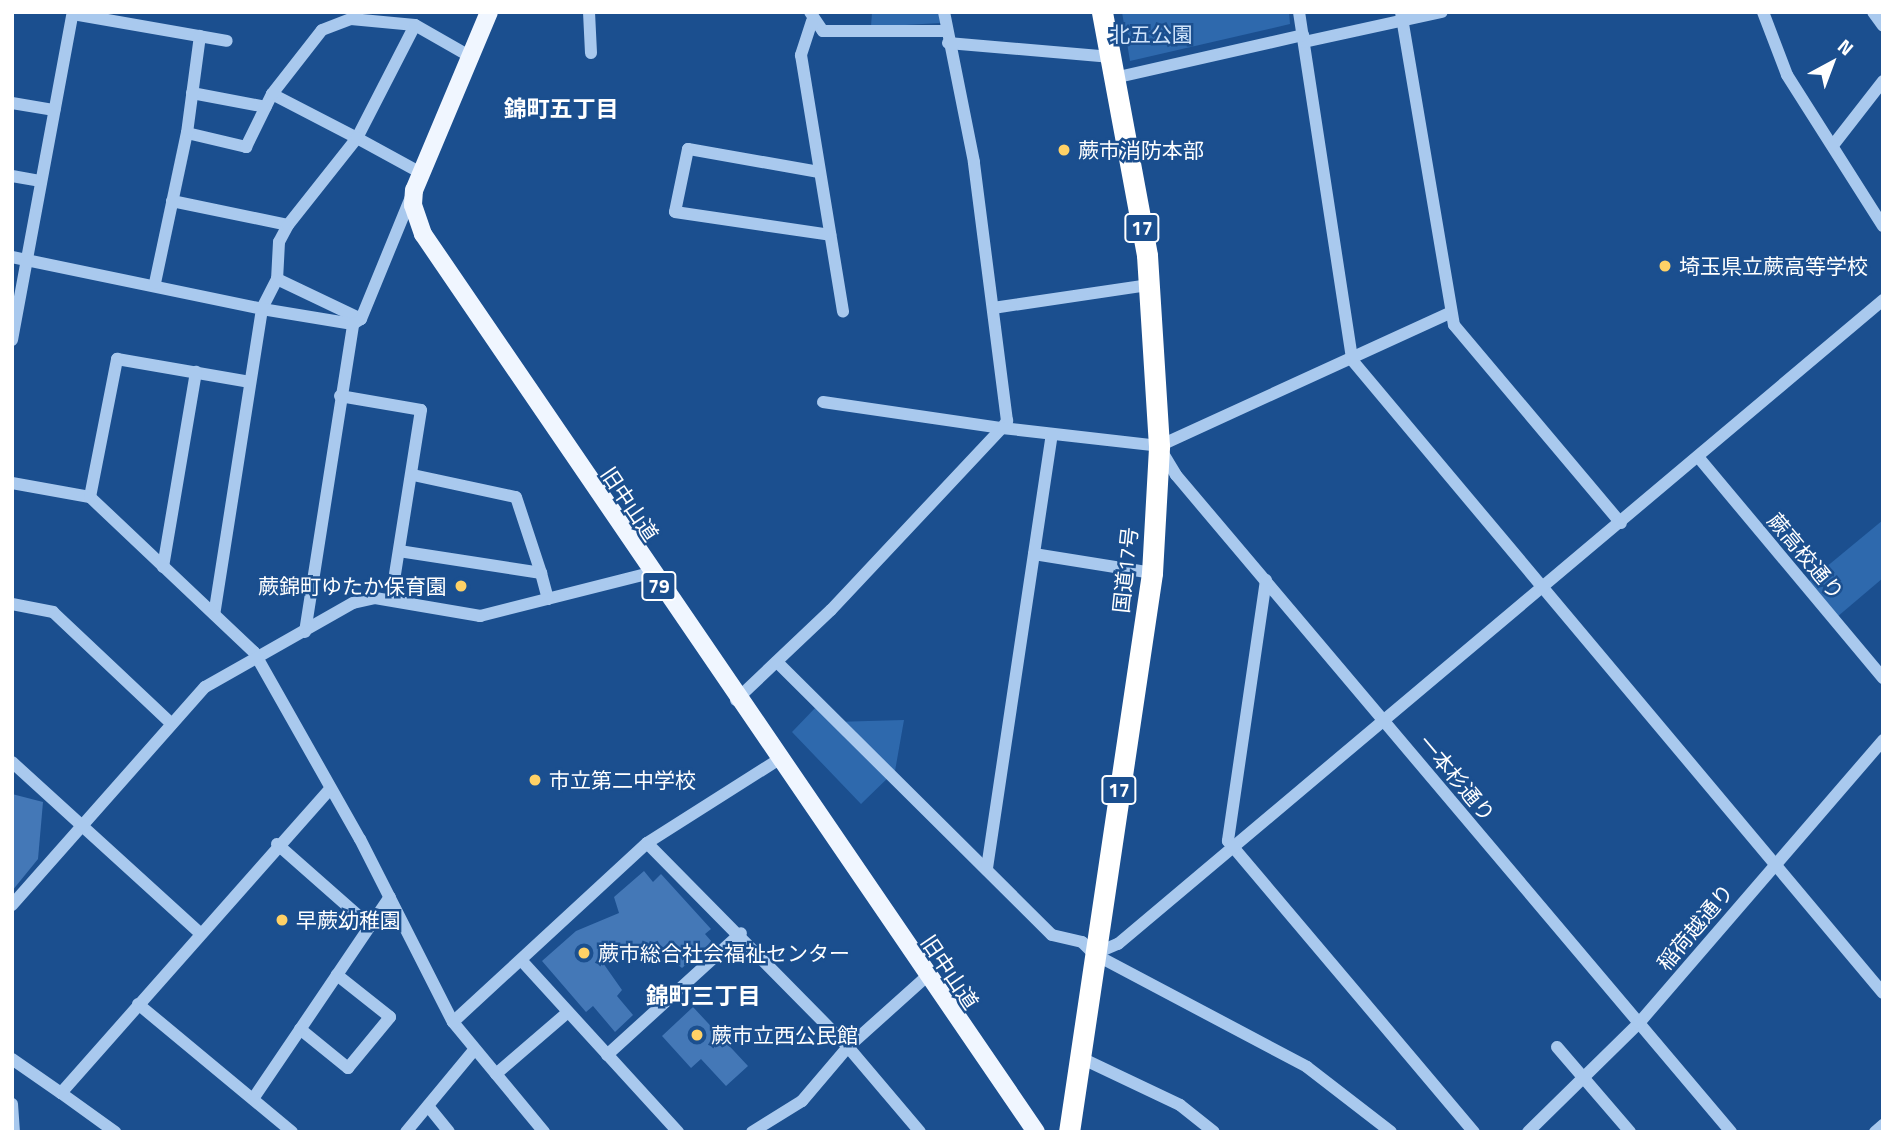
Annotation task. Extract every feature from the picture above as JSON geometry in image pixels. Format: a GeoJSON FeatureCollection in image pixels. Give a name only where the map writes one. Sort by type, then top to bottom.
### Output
{"type":"FeatureCollection","features":[{"type":"Feature","properties":{"kind":"highway","name":"国道17号"},"geometry":{"type":"LineString","coordinates":[[1069,1132],[1152,573],[1159,446],[1149,285],[1102,12]]}},
{"type":"Feature","properties":{"kind":"main road"},"geometry":{"type":"LineString","coordinates":[[414,190],[489,12]]}},
{"type":"Feature","properties":{"kind":"main road","name":"旧中山道"},"geometry":{"type":"LineString","coordinates":[[414,190],[416,219],[450,279],[926,977],[1035,1132]]}},
{"type":"Feature","properties":{"kind":"street"},"geometry":{"type":"LineString","coordinates":[[589,12],[591,53]]}},
{"type":"Feature","properties":{"kind":"street"},"geometry":{"type":"LineString","coordinates":[[736,699],[777,662],[1004,425],[993,308],[974,162],[946,37],[944,12]]}},
{"type":"Feature","properties":{"kind":"street"},"geometry":{"type":"LineString","coordinates":[[1299,12],[1352,360],[1883,993]]}},
{"type":"Feature","properties":{"kind":"street"},"geometry":{"type":"LineString","coordinates":[[811,16],[823,32],[946,37],[1112,68],[1303,38],[1402,16],[1442,12]]}},
{"type":"Feature","properties":{"kind":"street"},"geometry":{"type":"LineString","coordinates":[[1763,12],[1787,75],[1834,144],[1883,226]]}},
{"type":"Feature","properties":{"kind":"street"},"geometry":{"type":"LineString","coordinates":[[1872,12],[1883,26]]}},
{"type":"Feature","properties":{"kind":"street"},"geometry":{"type":"LineString","coordinates":[[12,340],[19,258],[40,181],[73,13],[227,41]]}},
{"type":"Feature","properties":{"kind":"street"},"geometry":{"type":"LineString","coordinates":[[811,16],[801,55],[843,312]]}},
{"type":"Feature","properties":{"kind":"street"},"geometry":{"type":"LineString","coordinates":[[1402,16],[1449,313],[1621,523]]}},
{"type":"Feature","properties":{"kind":"street"},"geometry":{"type":"LineString","coordinates":[[187,133],[246,147],[272,93],[321,30],[351,19],[415,25],[471,57]]}},
{"type":"Feature","properties":{"kind":"street"},"geometry":{"type":"LineString","coordinates":[[214,614],[262,309],[277,279],[279,242],[288,226],[357,138],[415,25]]}},
{"type":"Feature","properties":{"kind":"street"},"geometry":{"type":"LineString","coordinates":[[155,284],[187,133],[200,36]]}},
{"type":"Feature","properties":{"kind":"street"},"geometry":{"type":"LineString","coordinates":[[1834,144],[1883,81]]}},
{"type":"Feature","properties":{"kind":"street"},"geometry":{"type":"LineString","coordinates":[[192,93],[265,107]]}},
{"type":"Feature","properties":{"kind":"street"},"geometry":{"type":"LineString","coordinates":[[272,93],[421,173]]}},
{"type":"Feature","properties":{"kind":"street"},"geometry":{"type":"LineString","coordinates":[[12,103],[54,110]]}},
{"type":"Feature","properties":{"kind":"street"},"geometry":{"type":"LineString","coordinates":[[820,172],[688,149],[675,212],[830,235]]}},
{"type":"Feature","properties":{"kind":"street"},"geometry":{"type":"LineString","coordinates":[[12,176],[40,181]]}},
{"type":"Feature","properties":{"kind":"street"},"geometry":{"type":"LineString","coordinates":[[304,632],[340,396],[357,321],[414,190]]}},
{"type":"Feature","properties":{"kind":"street"},"geometry":{"type":"LineString","coordinates":[[172,201],[288,226]]}},
{"type":"Feature","properties":{"kind":"street"},"geometry":{"type":"LineString","coordinates":[[19,258],[155,284],[182,295],[357,321]]}},
{"type":"Feature","properties":{"kind":"street"},"geometry":{"type":"LineString","coordinates":[[277,279],[357,321]]}},
{"type":"Feature","properties":{"kind":"street"},"geometry":{"type":"LineString","coordinates":[[993,308],[1149,285]]}},
{"type":"Feature","properties":{"kind":"street"},"geometry":{"type":"LineString","coordinates":[[1094,954],[1118,944],[1699,458],[1883,300]]}},
{"type":"Feature","properties":{"kind":"street"},"geometry":{"type":"LineString","coordinates":[[823,402],[1004,425],[1052,435],[1159,446],[1352,360],[1449,313]]}},
{"type":"Feature","properties":{"kind":"street"},"geometry":{"type":"LineString","coordinates":[[90,497],[117,359],[250,382]]}},
{"type":"Feature","properties":{"kind":"street"},"geometry":{"type":"LineString","coordinates":[[163,567],[196,372]]}},
{"type":"Feature","properties":{"kind":"street"},"geometry":{"type":"LineString","coordinates":[[340,396],[421,410],[413,475],[391,600]]}},
{"type":"Feature","properties":{"kind":"street"},"geometry":{"type":"LineString","coordinates":[[987,868],[1052,435]]}},
{"type":"Feature","properties":{"kind":"street","name":"一本杉通り"},"geometry":{"type":"LineString","coordinates":[[1159,446],[1176,475],[1731,1132]]}},
{"type":"Feature","properties":{"kind":"street","name":"蕨高校通り"},"geometry":{"type":"LineString","coordinates":[[1699,458],[1883,678]]}},
{"type":"Feature","properties":{"kind":"street"},"geometry":{"type":"LineString","coordinates":[[413,475],[516,497],[548,599]]}},
{"type":"Feature","properties":{"kind":"street"},"geometry":{"type":"LineString","coordinates":[[12,483],[90,497],[214,614],[257,661],[390,897],[453,1022],[544,1132]]}},
{"type":"Feature","properties":{"kind":"street"},"geometry":{"type":"LineString","coordinates":[[400,551],[541,573]]}},
{"type":"Feature","properties":{"kind":"street"},"geometry":{"type":"LineString","coordinates":[[1034,554],[1152,573]]}},
{"type":"Feature","properties":{"kind":"street"},"geometry":{"type":"LineString","coordinates":[[12,905],[205,687],[257,661],[353,603],[391,600],[481,616],[650,573]]}},
{"type":"Feature","properties":{"kind":"street"},"geometry":{"type":"LineString","coordinates":[[1266,580],[1228,841],[1474,1132]]}},
{"type":"Feature","properties":{"kind":"street"},"geometry":{"type":"LineString","coordinates":[[12,604],[53,612],[172,724]]}},
{"type":"Feature","properties":{"kind":"street"},"geometry":{"type":"LineString","coordinates":[[777,662],[987,868],[1052,936],[1082,942],[1094,954],[1307,1067],[1391,1132]]}},
{"type":"Feature","properties":{"kind":"street","name":"稲荷越通り"},"geometry":{"type":"LineString","coordinates":[[1528,1132],[1639,1023],[1883,740]]}},
{"type":"Feature","properties":{"kind":"street"},"geometry":{"type":"LineString","coordinates":[[453,1022],[647,843],[778,760]]}},
{"type":"Feature","properties":{"kind":"street"},"geometry":{"type":"LineString","coordinates":[[12,762],[81,828],[200,933]]}},
{"type":"Feature","properties":{"kind":"street"},"geometry":{"type":"LineString","coordinates":[[61,1093],[277,845],[329,790]]}},
{"type":"Feature","properties":{"kind":"street"},"geometry":{"type":"LineString","coordinates":[[647,843],[741,933],[848,1046],[913,1129]]}},
{"type":"Feature","properties":{"kind":"street"},"geometry":{"type":"LineString","coordinates":[[277,845],[370,926]]}},
{"type":"Feature","properties":{"kind":"street"},"geometry":{"type":"LineString","coordinates":[[253,1099],[390,897]]}},
{"type":"Feature","properties":{"kind":"street"},"geometry":{"type":"LineString","coordinates":[[607,1055],[741,933]]}},
{"type":"Feature","properties":{"kind":"street"},"geometry":{"type":"LineString","coordinates":[[521,960],[678,1132]]}},
{"type":"Feature","properties":{"kind":"street"},"geometry":{"type":"LineString","coordinates":[[300,1028],[348,1068],[390,1017],[337,975]]}},
{"type":"Feature","properties":{"kind":"street"},"geometry":{"type":"LineString","coordinates":[[752,1132],[802,1101],[848,1046],[926,977]]}},
{"type":"Feature","properties":{"kind":"street"},"geometry":{"type":"LineString","coordinates":[[138,1004],[292,1132]]}},
{"type":"Feature","properties":{"kind":"street"},"geometry":{"type":"LineString","coordinates":[[496,1074],[568,1012]]}},
{"type":"Feature","properties":{"kind":"street"},"geometry":{"type":"LineString","coordinates":[[1557,1047],[1630,1132]]}},
{"type":"Feature","properties":{"kind":"street"},"geometry":{"type":"LineString","coordinates":[[406,1132],[474,1050]]}},
{"type":"Feature","properties":{"kind":"street"},"geometry":{"type":"LineString","coordinates":[[1079,1057],[1180,1105],[1214,1132]]}},
{"type":"Feature","properties":{"kind":"street"},"geometry":{"type":"LineString","coordinates":[[12,1059],[115,1132]]}},
{"type":"Feature","properties":{"kind":"street"},"geometry":{"type":"LineString","coordinates":[[12,1104],[14,1132]]}},
{"type":"Feature","properties":{"kind":"street"},"geometry":{"type":"LineString","coordinates":[[428,1106],[449,1132]]}},
{"type":"Feature","properties":{"kind":"street"},"geometry":{"type":"LineString","coordinates":[[1875,1132],[1883,1125]]}},
{"type":"Feature","properties":{"kind":"green space"},"geometry":{"type":"Polygon","coordinates":[[[872,12],[939,12],[940,23],[871,27],[872,12]]]}},
{"type":"Feature","properties":{"kind":"green space","name":"北五公園"},"geometry":{"type":"Polygon","coordinates":[[[1122,12],[1289,12],[1290,24],[1130,61],[1122,12]]]}},
{"type":"Feature","properties":{"kind":"green space"},"geometry":{"type":"Polygon","coordinates":[[[1883,520],[1883,578],[1837,617],[1808,582],[1883,520]]]}},
{"type":"Feature","properties":{"kind":"green space"},"geometry":{"type":"Polygon","coordinates":[[[817,706],[833,722],[904,720],[895,771],[861,804],[792,732],[817,706]]]}},
{"type":"Feature","properties":{"kind":"building"},"geometry":{"type":"Polygon","coordinates":[[[12,794],[43,802],[38,859],[12,891],[12,794]]]}},
{"type":"Feature","properties":{"kind":"building","name":"蕨市総合社会福祉センター"},"geometry":{"type":"Polygon","coordinates":[[[644,871],[653,882],[661,874],[711,929],[705,934],[712,942],[682,968],[668,956],[637,947],[603,963],[622,990],[617,996],[633,1015],[615,1032],[593,1006],[586,1012],[542,961],[576,931],[619,913],[614,897],[644,871]]]}},
{"type":"Feature","properties":{"kind":"building"},"geometry":{"type":"Polygon","coordinates":[[[693,1007],[748,1066],[726,1086],[701,1059],[691,1068],[662,1036],[693,1007]]]}},
{"type":"Feature","properties":{"kind":"place","name":"蕨市消防本部"},"geometry":{"type":"Point","coordinates":[1064,150]}},
{"type":"Feature","properties":{"kind":"place","name":"埼玉県立蕨高等学校"},"geometry":{"type":"Point","coordinates":[1665,266]}},
{"type":"Feature","properties":{"kind":"place","name":"蕨錦町ゆたか保育園"},"geometry":{"type":"Point","coordinates":[461,586]}},
{"type":"Feature","properties":{"kind":"place","name":"市立第二中学校"},"geometry":{"type":"Point","coordinates":[535,780]}},
{"type":"Feature","properties":{"kind":"place","name":"早蕨幼稚園"},"geometry":{"type":"Point","coordinates":[282,920]}},
{"type":"Feature","properties":{"kind":"place","name":"蕨市総合社会福祉センター"},"geometry":{"type":"Point","coordinates":[584,953]}},
{"type":"Feature","properties":{"kind":"place","name":"蕨市立西公民館"},"geometry":{"type":"Point","coordinates":[697,1035]}},
{"type":"Feature","properties":{"kind":"district","name":"錦町五丁目"},"geometry":{"type":"Point","coordinates":[561,109]}},
{"type":"Feature","properties":{"kind":"district","name":"錦町三丁目"},"geometry":{"type":"Point","coordinates":[703,996]}}]}
